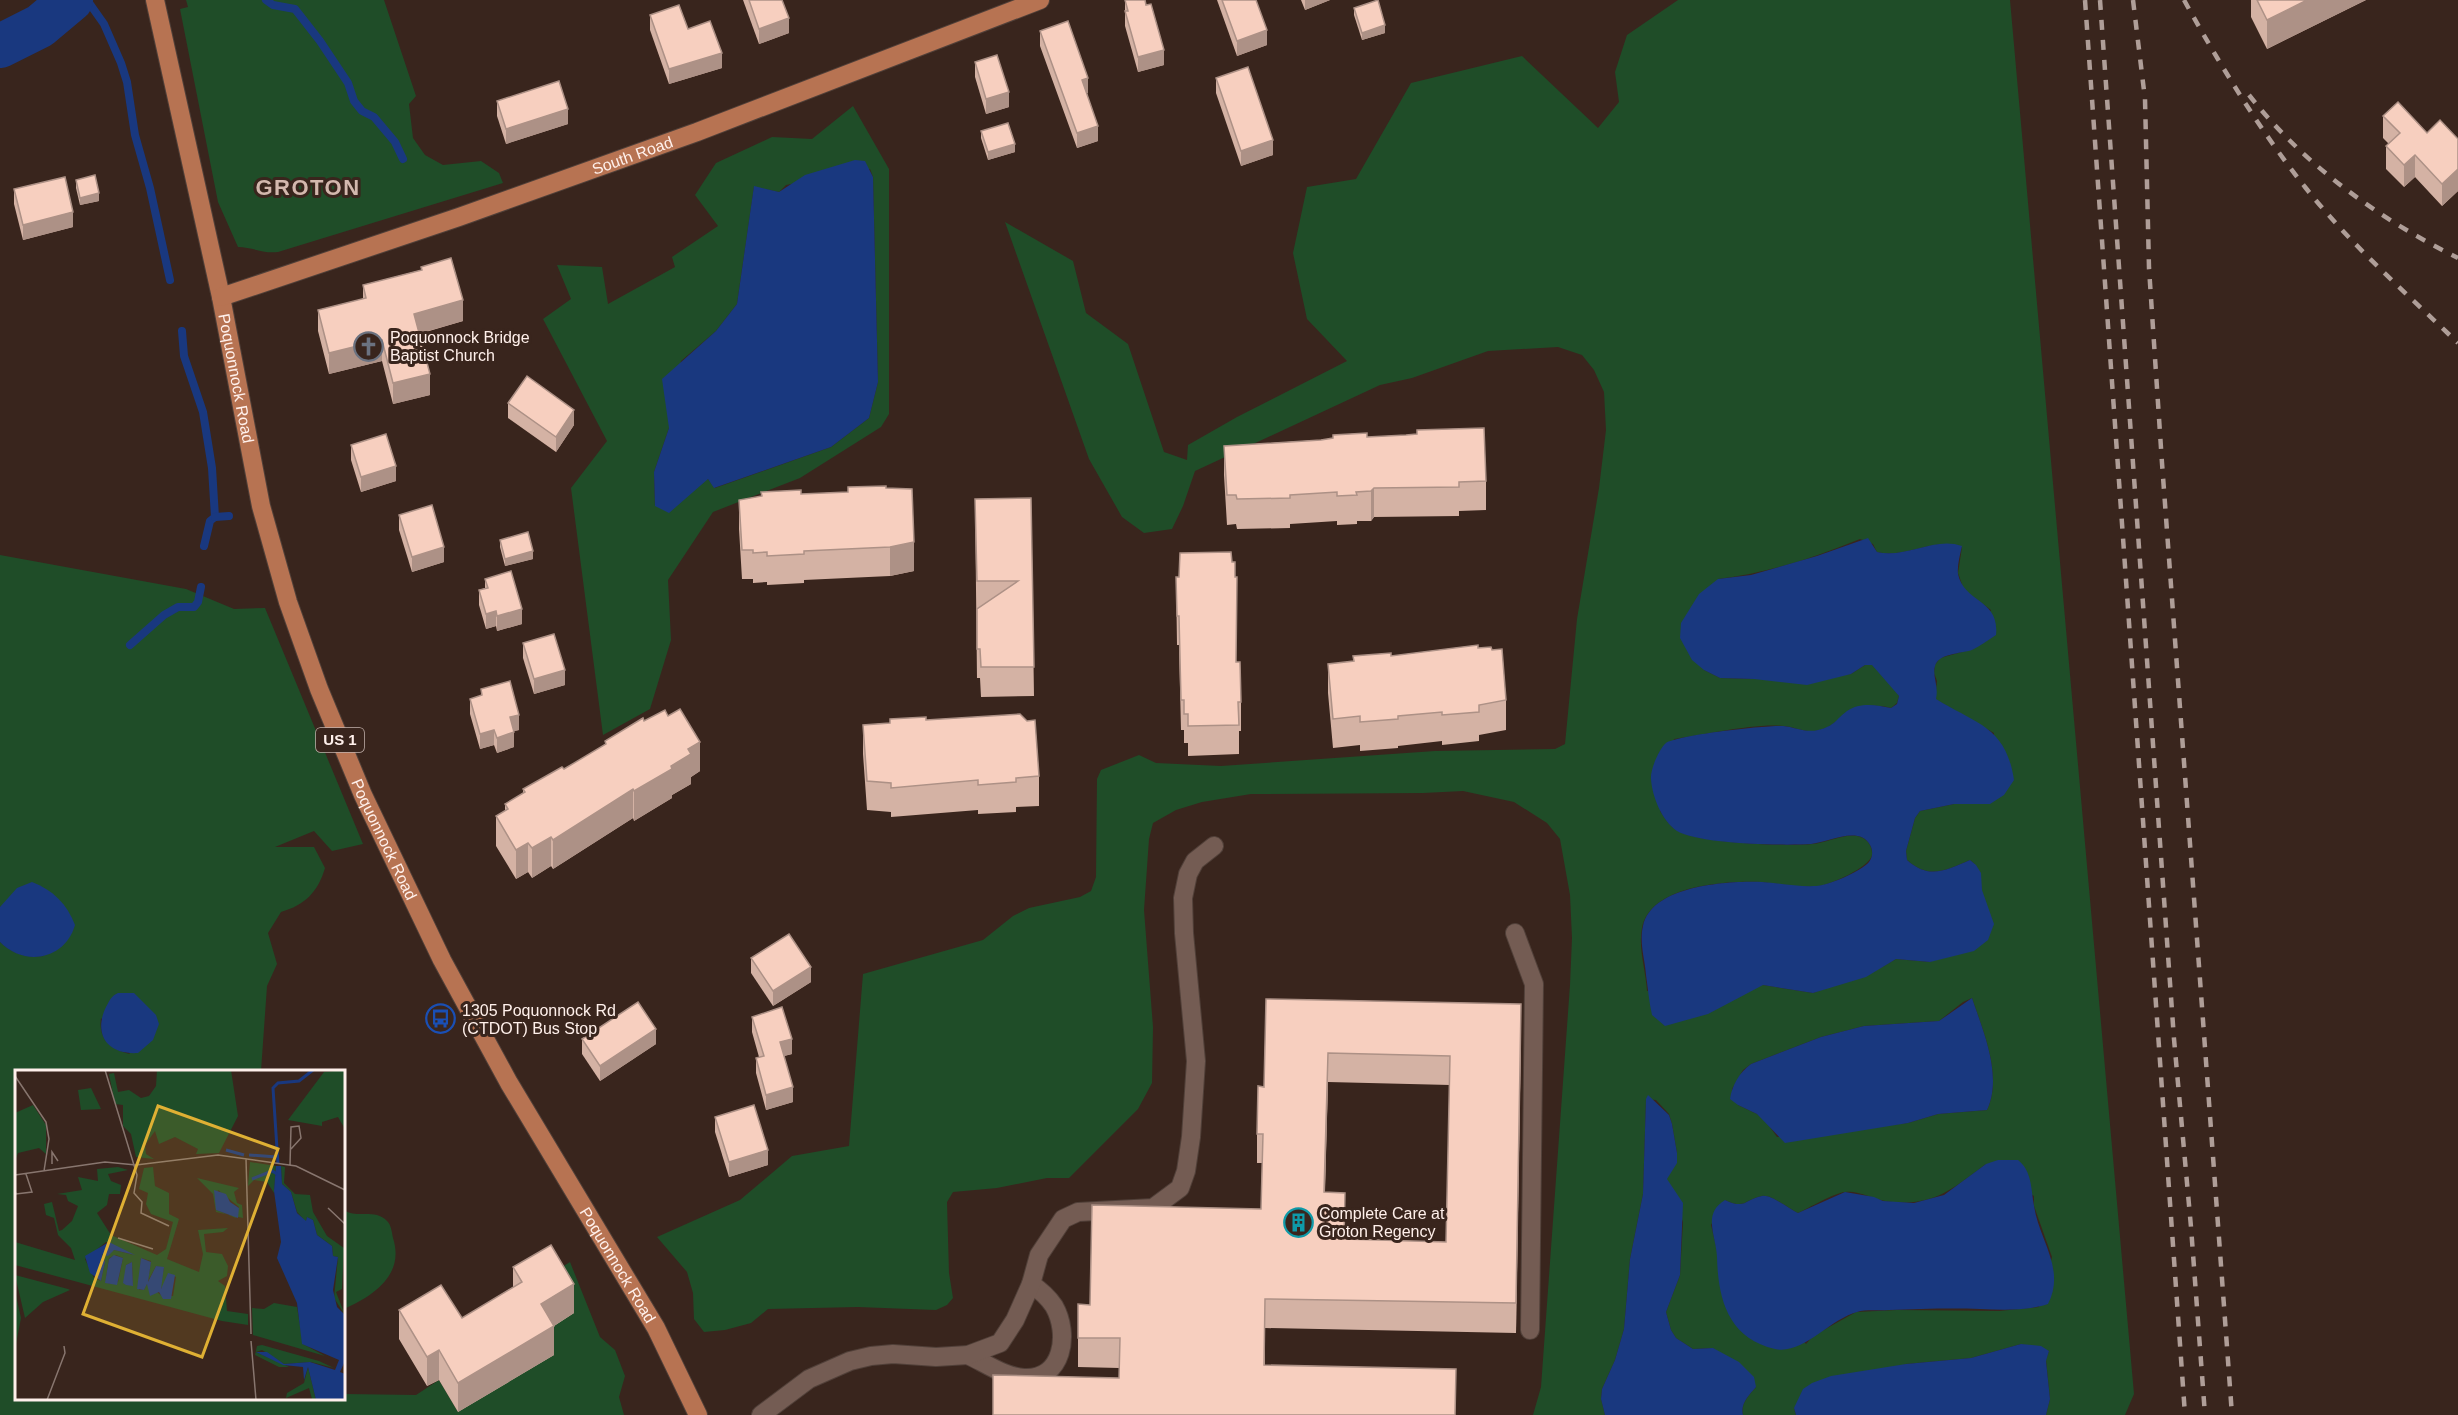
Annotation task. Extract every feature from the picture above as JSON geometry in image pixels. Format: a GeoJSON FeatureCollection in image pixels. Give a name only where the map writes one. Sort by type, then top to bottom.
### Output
{"type":"FeatureCollection","features":[{"type":"Feature","properties":{"kind":"main road","name":"Poquonnock Road"},"geometry":{"type":"LineString","coordinates":[[155,0],[221,297],[261,506],[276,563],[302,642],[359,785],[433,941],[509,1083],[656,1328],[698,1415]]}},
{"type":"Feature","properties":{"kind":"main road","name":"South Road"},"geometry":{"type":"LineString","coordinates":[[221,297],[459,217],[686,136],[1040,0]]}},
{"type":"Feature","properties":{"kind":"lane"},"geometry":{"type":"LineString","coordinates":[[761,1415],[809,1378],[850,1361],[893,1354],[936,1357],[968,1355],[1000,1343],[1015,1320],[1031,1284],[1039,1255],[1063,1219],[1078,1212],[1153,1208],[1180,1188],[1186,1171],[1191,1137],[1196,1061],[1191,1027],[1183,898],[1188,874],[1195,861],[1214,846]]}},
{"type":"Feature","properties":{"kind":"lane"},"geometry":{"type":"LineString","coordinates":[[1515,933],[1534,984],[1530,1330]]}},
{"type":"Feature","properties":{"kind":"lane"},"geometry":{"type":"LineString","coordinates":[[968,1355],[1009,1375],[1021,1378],[1039,1376],[1049,1372],[1055,1365],[1062,1344],[1061,1325],[1053,1305],[1042,1291],[1031,1284]]}},
{"type":"Feature","properties":{"kind":"green space"},"geometry":{"type":"Polygon","coordinates":[[[186,0],[384,0],[416,96],[409,104],[413,138],[425,155],[443,165],[481,161],[499,173],[503,183],[278,252],[238,247],[218,202],[180,9],[188,7],[186,0]]]}},
{"type":"Feature","properties":{"kind":"green space"},"geometry":{"type":"Polygon","coordinates":[[[1678,0],[2010,0],[2134,1394],[2125,1415],[2046,1415],[2050,1399],[2046,1360],[2049,1351],[2021,1344],[1971,1358],[1906,1364],[1794,1408],[1796,1415],[1743,1415],[1744,1403],[1756,1387],[1713,1348],[1693,1349],[1676,1338],[1671,1330],[1666,1312],[1680,1275],[1683,1222],[1666,1179],[1677,1162],[1677,1153],[1669,1114],[1656,1100],[1646,1099],[1643,1194],[1630,1259],[1624,1329],[1615,1360],[1602,1389],[1601,1399],[1605,1415],[1533,1415],[1541,1387],[1570,985],[1572,938],[1570,895],[1560,839],[1547,823],[1514,802],[1463,791],[1251,794],[1202,802],[1176,810],[1153,823],[1149,839],[1144,910],[1153,1027],[1152,1083],[1138,1109],[1069,1178],[1047,1178],[997,1188],[953,1192],[947,1202],[949,1273],[953,1298],[947,1305],[936,1310],[858,1307],[768,1309],[751,1323],[725,1330],[704,1332],[694,1319],[693,1293],[687,1272],[657,1237],[740,1200],[792,1156],[849,1146],[863,974],[983,940],[1013,916],[1029,908],[1080,897],[1091,891],[1096,877],[1097,779],[1101,770],[1139,755],[1156,763],[1221,766],[1435,751],[1555,749],[1565,744],[1577,619],[1599,488],[1606,430],[1604,392],[1594,370],[1582,355],[1558,347],[1488,351],[1412,378],[1380,385],[1195,471],[1172,529],[1144,533],[1122,517],[1089,459],[1005,222],[1073,261],[1086,313],[1128,344],[1164,452],[1187,460],[1188,445],[1237,417],[1347,361],[1307,319],[1293,253],[1307,187],[1356,179],[1411,83],[1522,56],[1598,128],[1619,102],[1615,72],[1627,35],[1678,0]],[[1860,539],[1790,564],[1718,579],[1704,670],[1720,678],[1754,679],[1851,674],[1865,665],[1873,665],[1899,696],[1897,703],[1891,708],[1873,706],[1848,712],[1834,723],[1815,731],[1784,726],[1759,726],[1674,739],[1660,811],[1678,831],[1704,839],[1800,845],[1845,836],[1857,836],[1868,842],[1872,855],[1857,870],[1819,886],[1760,882],[1709,885],[1674,894],[1659,903],[1648,914],[1642,928],[1642,952],[1647,991],[1763,985],[1813,993],[1882,967],[1896,959],[1930,962],[1993,924],[1974,863],[1970,860],[1945,870],[1923,870],[1907,860],[1906,851],[1915,818],[1920,811],[1954,804],[1990,804],[1994,733],[1935,699],[1937,681],[1934,673],[1935,665],[1940,658],[1973,649],[1991,610],[1964,590],[1958,573],[1962,547],[1942,544],[1888,553],[1877,552],[1873,544],[1860,539]],[[1972,998],[1963,1002],[1939,1021],[1864,1026],[1821,1037],[1751,1064],[1743,1070],[1732,1089],[1738,1105],[1765,1120],[1777,1137],[1908,1123],[1938,1114],[1987,1110],[1993,1083],[1990,1054],[1972,998]],[[1986,1164],[1951,1189],[1916,1202],[1885,1201],[1860,1193],[1845,1192],[1798,1213],[1766,1196],[1756,1197],[1741,1204],[1725,1200],[1711,1225],[1716,1246],[1806,1344],[1813,1336],[1856,1312],[1999,1311],[2039,1307],[2052,1257],[2034,1206],[2034,1196],[1986,1164]]]}},
{"type":"Feature","properties":{"kind":"green space"},"geometry":{"type":"Polygon","coordinates":[[[853,106],[889,169],[889,414],[881,427],[800,478],[713,512],[668,580],[671,640],[650,709],[603,735],[571,488],[607,441],[543,319],[571,299],[557,265],[602,267],[608,304],[675,267],[672,257],[718,226],[695,195],[716,163],[772,137],[812,139],[853,106]],[[870,169],[786,185],[779,192],[754,187],[737,304],[716,331],[681,361],[669,428],[654,472],[655,506],[708,479],[715,488],[831,447],[869,418],[878,382],[873,177],[870,169]]]}},
{"type":"Feature","properties":{"kind":"green space"},"geometry":{"type":"Polygon","coordinates":[[[0,555],[186,589],[234,609],[265,608],[363,844],[332,851],[314,831],[275,847],[314,847],[325,868],[314,891],[297,906],[281,912],[268,933],[277,964],[267,986],[261,1070],[15,1070],[15,1400],[345,1400],[345,1394],[416,1395],[439,1380],[458,1412],[551,1274],[570,1262],[600,1337],[615,1350],[625,1376],[619,1397],[624,1415],[0,1415],[0,942],[20,954],[44,956],[2,906],[0,907],[0,555]],[[101,1018],[104,1038],[117,1050],[130,1054],[101,1018]]]}},
{"type":"Feature","properties":{"kind":"green space"},"geometry":{"type":"Polygon","coordinates":[[[345,1211],[355,1214],[377,1215],[390,1226],[396,1251],[394,1263],[384,1283],[366,1298],[345,1308],[345,1211]]]}},
{"type":"Feature","properties":{"kind":"water"},"geometry":{"type":"Polygon","coordinates":[[[855,160],[865,161],[873,177],[878,382],[869,418],[831,447],[714,488],[708,479],[669,513],[655,506],[654,472],[669,428],[662,379],[716,331],[737,304],[754,186],[779,192],[805,175],[855,160]]]}},
{"type":"Feature","properties":{"kind":"water"},"geometry":{"type":"Polygon","coordinates":[[[1868,538],[1877,552],[1888,553],[1941,544],[1962,546],[1958,574],[1967,591],[1993,614],[1996,623],[1996,635],[1972,650],[1945,656],[1937,662],[1934,670],[1936,699],[1976,721],[1996,737],[2010,762],[2014,780],[2004,795],[1990,804],[1954,804],[1920,811],[1915,818],[1906,851],[1907,860],[1923,870],[1945,870],[1970,860],[1976,865],[1981,873],[1982,890],[1994,924],[1988,940],[1974,951],[1930,962],[1896,959],[1866,977],[1813,993],[1763,985],[1708,1014],[1665,1026],[1652,1015],[1649,995],[1642,939],[1643,926],[1649,912],[1676,894],[1712,885],[1762,882],[1802,886],[1828,884],[1865,866],[1871,858],[1872,849],[1865,839],[1858,836],[1811,844],[1782,845],[1703,839],[1677,831],[1662,815],[1652,786],[1652,770],[1663,746],[1673,740],[1741,729],[1783,726],[1818,730],[1831,725],[1847,711],[1857,706],[1874,705],[1891,708],[1897,704],[1899,696],[1872,665],[1865,665],[1851,674],[1807,685],[1720,678],[1704,670],[1692,660],[1680,638],[1681,623],[1699,594],[1718,579],[1751,575],[1868,538]]]}},
{"type":"Feature","properties":{"kind":"water"},"geometry":{"type":"Polygon","coordinates":[[[32,882],[46,889],[58,899],[68,911],[75,925],[70,937],[62,946],[43,956],[32,957],[20,955],[0,942],[0,907],[17,888],[32,882]]]}},
{"type":"Feature","properties":{"kind":"water"},"geometry":{"type":"Polygon","coordinates":[[[118,993],[134,993],[156,1015],[159,1024],[153,1040],[138,1053],[118,1050],[106,1041],[102,1034],[102,1017],[112,997],[118,993]]]}},
{"type":"Feature","properties":{"kind":"water"},"geometry":{"type":"Polygon","coordinates":[[[1972,998],[1986,1039],[1992,1068],[1993,1083],[1987,1110],[1938,1114],[1908,1123],[1785,1143],[1757,1114],[1730,1099],[1737,1080],[1751,1064],[1821,1037],[1864,1026],[1939,1021],[1972,998]]]}},
{"type":"Feature","properties":{"kind":"water"},"geometry":{"type":"Polygon","coordinates":[[[1648,1095],[1669,1115],[1672,1124],[1677,1163],[1667,1179],[1683,1203],[1680,1275],[1666,1312],[1671,1330],[1676,1338],[1693,1349],[1713,1348],[1739,1362],[1754,1377],[1756,1387],[1744,1403],[1743,1415],[1605,1415],[1601,1399],[1602,1389],[1615,1360],[1624,1329],[1630,1259],[1643,1194],[1648,1095]]]}},
{"type":"Feature","properties":{"kind":"water"},"geometry":{"type":"Polygon","coordinates":[[[1998,1160],[2018,1160],[2026,1169],[2037,1219],[2053,1267],[2053,1291],[2048,1304],[2015,1310],[1861,1311],[1847,1316],[1796,1347],[1785,1349],[1775,1349],[1759,1344],[1746,1336],[1729,1315],[1720,1288],[1712,1226],[1714,1212],[1725,1200],[1741,1204],[1756,1197],[1766,1196],[1798,1213],[1845,1192],[1874,1197],[1883,1201],[1914,1203],[1944,1195],[1986,1164],[1998,1160]]]}},
{"type":"Feature","properties":{"kind":"water"},"geometry":{"type":"Polygon","coordinates":[[[2021,1344],[2041,1346],[2049,1351],[2046,1361],[2050,1399],[2046,1415],[1796,1415],[1794,1408],[1803,1389],[1831,1376],[1906,1364],[1971,1358],[2021,1344]]]}},
{"type":"Feature","properties":{"kind":"building"},"geometry":{"type":"Polygon","coordinates":[[[749,0],[782,0],[789,18],[759,29],[749,0]]]}},
{"type":"Feature","properties":{"kind":"building"},"geometry":{"type":"Polygon","coordinates":[[[1125,0],[1145,0],[1146,5],[1151,4],[1164,50],[1138,57],[1125,11],[1128,11],[1125,0]]]}},
{"type":"Feature","properties":{"kind":"building"},"geometry":{"type":"Polygon","coordinates":[[[1222,0],[1256,0],[1267,30],[1237,41],[1222,0]]]}},
{"type":"Feature","properties":{"kind":"building"},"geometry":{"type":"Polygon","coordinates":[[[1378,0],[1385,25],[1362,33],[1354,8],[1378,0]]]}},
{"type":"Feature","properties":{"kind":"building"},"geometry":{"type":"Polygon","coordinates":[[[2257,0],[2307,0],[2267,20],[2257,0]]]}},
{"type":"Feature","properties":{"kind":"building"},"geometry":{"type":"Polygon","coordinates":[[[679,5],[688,29],[710,21],[722,53],[669,69],[650,15],[679,5]]]}},
{"type":"Feature","properties":{"kind":"building"},"geometry":{"type":"Polygon","coordinates":[[[1068,21],[1088,78],[1082,80],[1098,126],[1077,133],[1040,31],[1068,21]]]}},
{"type":"Feature","properties":{"kind":"building"},"geometry":{"type":"Polygon","coordinates":[[[997,55],[1009,92],[986,99],[975,62],[997,55]]]}},
{"type":"Feature","properties":{"kind":"building"},"geometry":{"type":"Polygon","coordinates":[[[1248,67],[1273,140],[1241,151],[1216,78],[1248,67]]]}},
{"type":"Feature","properties":{"kind":"building"},"geometry":{"type":"Polygon","coordinates":[[[559,81],[568,109],[506,129],[497,101],[559,81]]]}},
{"type":"Feature","properties":{"kind":"building"},"geometry":{"type":"Polygon","coordinates":[[[2398,102],[2427,133],[2440,120],[2458,139],[2458,169],[2442,184],[2415,155],[2404,165],[2386,146],[2400,133],[2383,116],[2398,102]]]}},
{"type":"Feature","properties":{"kind":"building"},"geometry":{"type":"Polygon","coordinates":[[[1008,123],[1015,144],[988,152],[981,131],[1008,123]]]}},
{"type":"Feature","properties":{"kind":"building"},"geometry":{"type":"Polygon","coordinates":[[[95,175],[99,193],[80,198],[76,180],[95,175]]]}},
{"type":"Feature","properties":{"kind":"building"},"geometry":{"type":"Polygon","coordinates":[[[65,177],[73,212],[23,225],[14,189],[65,177]]]}},
{"type":"Feature","properties":{"kind":"building"},"geometry":{"type":"Polygon","coordinates":[[[451,258],[463,300],[414,314],[430,374],[393,383],[382,340],[329,353],[318,310],[366,298],[363,285],[422,270],[421,267],[451,258]]]}},
{"type":"Feature","properties":{"kind":"building"},"geometry":{"type":"Polygon","coordinates":[[[527,376],[574,410],[556,437],[508,403],[527,376]]]}},
{"type":"Feature","properties":{"kind":"building"},"geometry":{"type":"Polygon","coordinates":[[[1484,428],[1486,481],[1459,482],[1459,487],[1374,488],[1371,491],[1356,492],[1357,495],[1337,496],[1337,492],[1290,495],[1290,498],[1237,499],[1236,495],[1227,495],[1224,446],[1321,440],[1333,438],[1333,435],[1367,433],[1367,437],[1417,434],[1417,430],[1484,428]]]}},
{"type":"Feature","properties":{"kind":"building"},"geometry":{"type":"Polygon","coordinates":[[[386,434],[396,466],[361,477],[351,445],[386,434]]]}},
{"type":"Feature","properties":{"kind":"building"},"geometry":{"type":"Polygon","coordinates":[[[886,486],[886,488],[912,489],[914,542],[890,547],[804,551],[804,554],[767,556],[767,552],[753,553],[753,550],[742,550],[739,500],[762,496],[761,492],[801,490],[801,494],[848,492],[848,487],[886,486]]]}},
{"type":"Feature","properties":{"kind":"building"},"geometry":{"type":"Polygon","coordinates":[[[1031,498],[1034,667],[981,667],[980,649],[977,649],[977,609],[1018,581],[977,581],[975,499],[1031,498]]]}},
{"type":"Feature","properties":{"kind":"building"},"geometry":{"type":"Polygon","coordinates":[[[432,505],[444,547],[412,557],[399,515],[432,505]]]}},
{"type":"Feature","properties":{"kind":"building"},"geometry":{"type":"Polygon","coordinates":[[[528,532],[533,551],[505,559],[500,540],[528,532]]]}},
{"type":"Feature","properties":{"kind":"building"},"geometry":{"type":"Polygon","coordinates":[[[1231,552],[1232,562],[1235,562],[1235,577],[1237,577],[1236,662],[1240,662],[1241,702],[1238,702],[1239,725],[1188,726],[1188,714],[1184,714],[1184,700],[1181,700],[1179,616],[1177,616],[1176,577],[1179,577],[1180,553],[1231,552]]]}},
{"type":"Feature","properties":{"kind":"building"},"geometry":{"type":"Polygon","coordinates":[[[511,571],[522,609],[497,616],[496,611],[486,614],[479,590],[488,588],[485,579],[511,571]]]}},
{"type":"Feature","properties":{"kind":"building"},"geometry":{"type":"Polygon","coordinates":[[[554,634],[565,670],[534,679],[523,643],[554,634]]]}},
{"type":"Feature","properties":{"kind":"building"},"geometry":{"type":"Polygon","coordinates":[[[1478,645],[1478,648],[1502,649],[1506,700],[1479,705],[1479,712],[1442,715],[1442,712],[1360,722],[1360,716],[1333,719],[1328,664],[1354,661],[1353,656],[1391,653],[1391,656],[1478,645]]]}},
{"type":"Feature","properties":{"kind":"building"},"geometry":{"type":"Polygon","coordinates":[[[510,681],[519,715],[510,717],[514,732],[497,738],[494,730],[480,734],[470,699],[482,695],[481,689],[510,681]]]}},
{"type":"Feature","properties":{"kind":"building"},"geometry":{"type":"Polygon","coordinates":[[[680,709],[700,742],[688,749],[691,754],[671,766],[672,769],[634,791],[633,789],[553,840],[551,837],[532,848],[528,843],[516,850],[496,816],[508,809],[505,804],[525,792],[523,789],[562,767],[564,769],[643,718],[644,721],[665,710],[668,716],[680,709]]]}},
{"type":"Feature","properties":{"kind":"building"},"geometry":{"type":"Polygon","coordinates":[[[1020,714],[1027,721],[1035,720],[1039,776],[1016,778],[1016,782],[978,785],[978,780],[891,788],[891,783],[867,781],[863,725],[890,723],[890,719],[926,717],[926,720],[1020,714]]]}},
{"type":"Feature","properties":{"kind":"building"},"geometry":{"type":"Polygon","coordinates":[[[789,934],[811,967],[773,991],[751,958],[789,934]]]}},
{"type":"Feature","properties":{"kind":"building","name":"Complete Care at Groton Regency"},"geometry":{"type":"Polygon","coordinates":[[[1266,999],[1521,1004],[1516,1303],[1265,1299],[1264,1365],[1456,1369],[1455,1415],[993,1415],[993,1375],[1119,1378],[1120,1338],[1078,1338],[1078,1304],[1090,1305],[1092,1205],[1261,1209],[1263,1134],[1257,1134],[1258,1086],[1264,1087],[1266,999]],[[1328,1053],[1324,1192],[1345,1193],[1344,1239],[1446,1242],[1450,1056],[1328,1053]]]}},
{"type":"Feature","properties":{"kind":"building"},"geometry":{"type":"Polygon","coordinates":[[[638,1002],[656,1029],[600,1066],[582,1039],[638,1002]]]}},
{"type":"Feature","properties":{"kind":"building"},"geometry":{"type":"Polygon","coordinates":[[[782,1007],[792,1039],[780,1042],[793,1087],[766,1095],[756,1058],[764,1056],[752,1017],[782,1007]]]}},
{"type":"Feature","properties":{"kind":"building"},"geometry":{"type":"Polygon","coordinates":[[[754,1105],[768,1150],[729,1162],[715,1117],[754,1105]]]}},
{"type":"Feature","properties":{"kind":"building"},"geometry":{"type":"Polygon","coordinates":[[[551,1245],[574,1284],[541,1304],[554,1326],[458,1383],[439,1350],[427,1357],[399,1310],[441,1285],[462,1318],[522,1282],[513,1267],[551,1245]]]}},
{"type":"Feature","properties":{"kind":"waterway"},"geometry":{"type":"LineString","coordinates":[[0,46],[40,26],[71,0]]}},
{"type":"Feature","properties":{"kind":"waterway"},"geometry":{"type":"LineString","coordinates":[[87,0],[104,24],[127,82],[135,135],[150,188],[170,280]]}},
{"type":"Feature","properties":{"kind":"waterway"},"geometry":{"type":"LineString","coordinates":[[266,0],[273,5],[295,9],[348,83],[354,101],[362,111],[374,117],[395,142],[403,159]]}},
{"type":"Feature","properties":{"kind":"waterway"},"geometry":{"type":"LineString","coordinates":[[182,331],[184,356],[203,412],[212,468],[215,517],[210,521],[204,546]]}},
{"type":"Feature","properties":{"kind":"waterway"},"geometry":{"type":"LineString","coordinates":[[215,517],[229,516]]}},
{"type":"Feature","properties":{"kind":"waterway"},"geometry":{"type":"LineString","coordinates":[[130,645],[164,615],[178,607],[194,607],[198,602],[201,587]]}},
{"type":"Feature","properties":{"kind":"railway"},"geometry":{"type":"LineString","coordinates":[[2085,0],[2185,1415]]}},
{"type":"Feature","properties":{"kind":"railway"},"geometry":{"type":"LineString","coordinates":[[2100,0],[2174,1039],[2205,1415]]}},
{"type":"Feature","properties":{"kind":"railway"},"geometry":{"type":"LineString","coordinates":[[2133,0],[2145,99],[2149,268],[2232,1415]]}},
{"type":"Feature","properties":{"kind":"railway"},"geometry":{"type":"LineString","coordinates":[[2184,0],[2241,96],[2305,187],[2359,248],[2458,343]]}},
{"type":"Feature","properties":{"kind":"railway"},"geometry":{"type":"LineString","coordinates":[[2249,95],[2294,145],[2344,188],[2400,226],[2458,258]]}},
{"type":"Feature","properties":{"kind":"place","name":"Poquonnock Bridge Baptist Church"},"geometry":{"type":"Point","coordinates":[369,346]}},
{"type":"Feature","properties":{"kind":"place","name":"1305 Poquonnock Rd (CTDOT) Bus Stop"},"geometry":{"type":"Point","coordinates":[441,1019]}},
{"type":"Feature","properties":{"kind":"place","name":"Complete Care at Groton Regency"},"geometry":{"type":"Point","coordinates":[1298,1222]}},
{"type":"Feature","properties":{"kind":"district","name":"GROTON"},"geometry":{"type":"Point","coordinates":[308,187]}}]}
